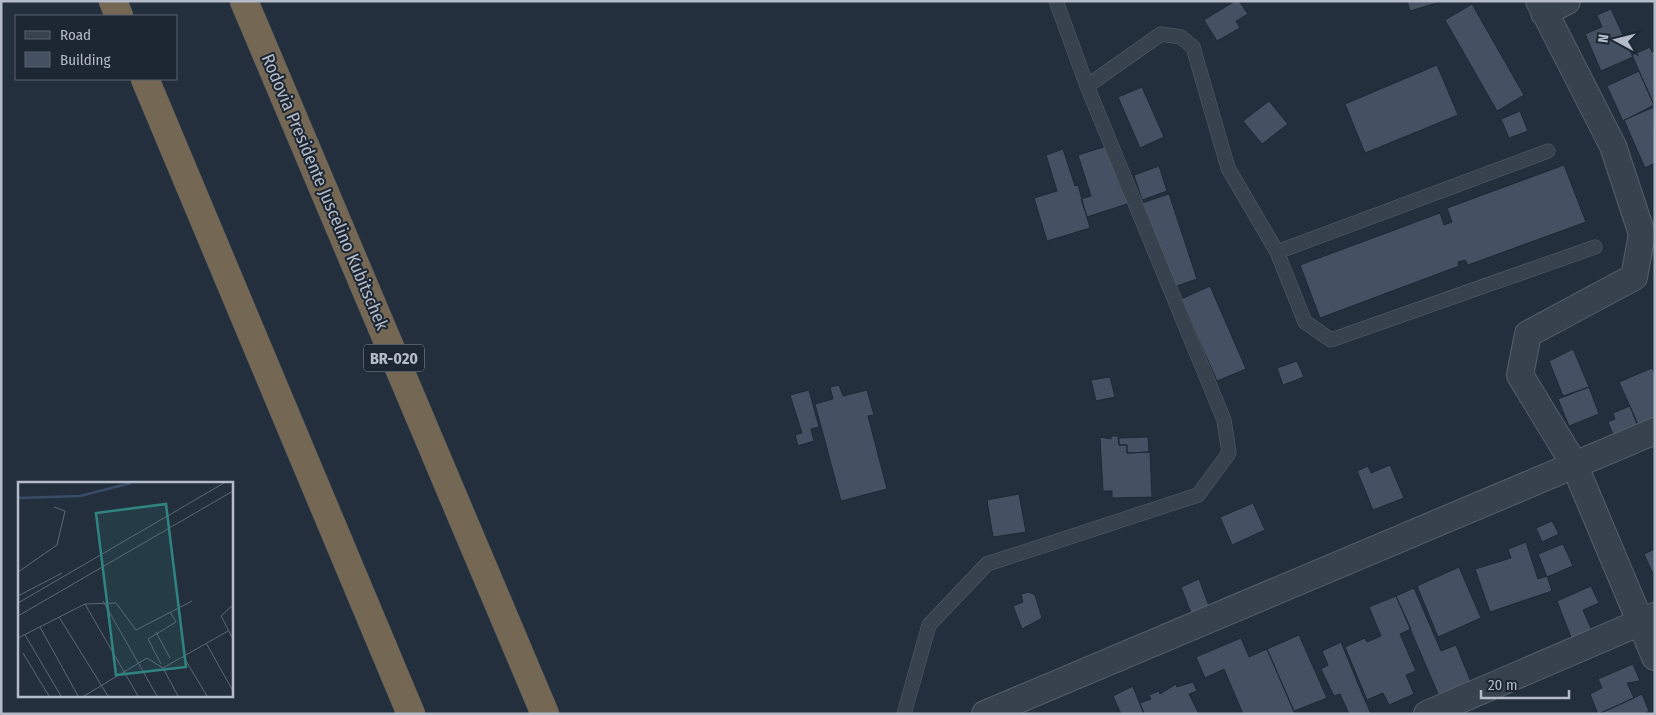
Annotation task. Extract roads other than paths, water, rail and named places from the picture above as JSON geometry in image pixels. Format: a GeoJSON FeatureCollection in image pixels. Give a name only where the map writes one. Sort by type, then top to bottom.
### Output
{"type":"FeatureCollection","features":[{"type":"Feature","properties":{"kind":"highway"},"geometry":{"type":"LineString","coordinates":[[113,1],[119,15]]}},
{"type":"Feature","properties":{"kind":"highway","name":"Rodovia Presidente Juscelino Kubitschek"},"geometry":{"type":"LineString","coordinates":[[244,1],[545,714]]}},
{"type":"Feature","properties":{"kind":"highway"},"geometry":{"type":"LineString","coordinates":[[145,80],[411,714]]}},
{"type":"Feature","properties":{"kind":"street"},"geometry":{"type":"LineString","coordinates":[[1567,1],[1541,7],[1613,146],[1648,231],[1634,277],[1528,334],[1520,375],[1574,464],[1647,620],[1655,657]]}},
{"type":"Feature","properties":{"kind":"street"},"geometry":{"type":"LineString","coordinates":[[985,714],[1655,431]]}},
{"type":"Feature","properties":{"kind":"street"},"geometry":{"type":"LineString","coordinates":[[1427,714],[1647,620]]}},
{"type":"Feature","properties":{"kind":"lane"},"geometry":{"type":"LineString","coordinates":[[904,714],[929,625],[987,564],[1198,495],[1229,453],[1224,420],[1087,86],[1056,1]]}},
{"type":"Feature","properties":{"kind":"lane"},"geometry":{"type":"LineString","coordinates":[[1087,86],[1161,34],[1181,38],[1193,47],[1228,168],[1277,252],[1305,322],[1331,340],[1595,247]]}},
{"type":"Feature","properties":{"kind":"lane"},"geometry":{"type":"LineString","coordinates":[[1277,252],[1548,151]]}}]}
